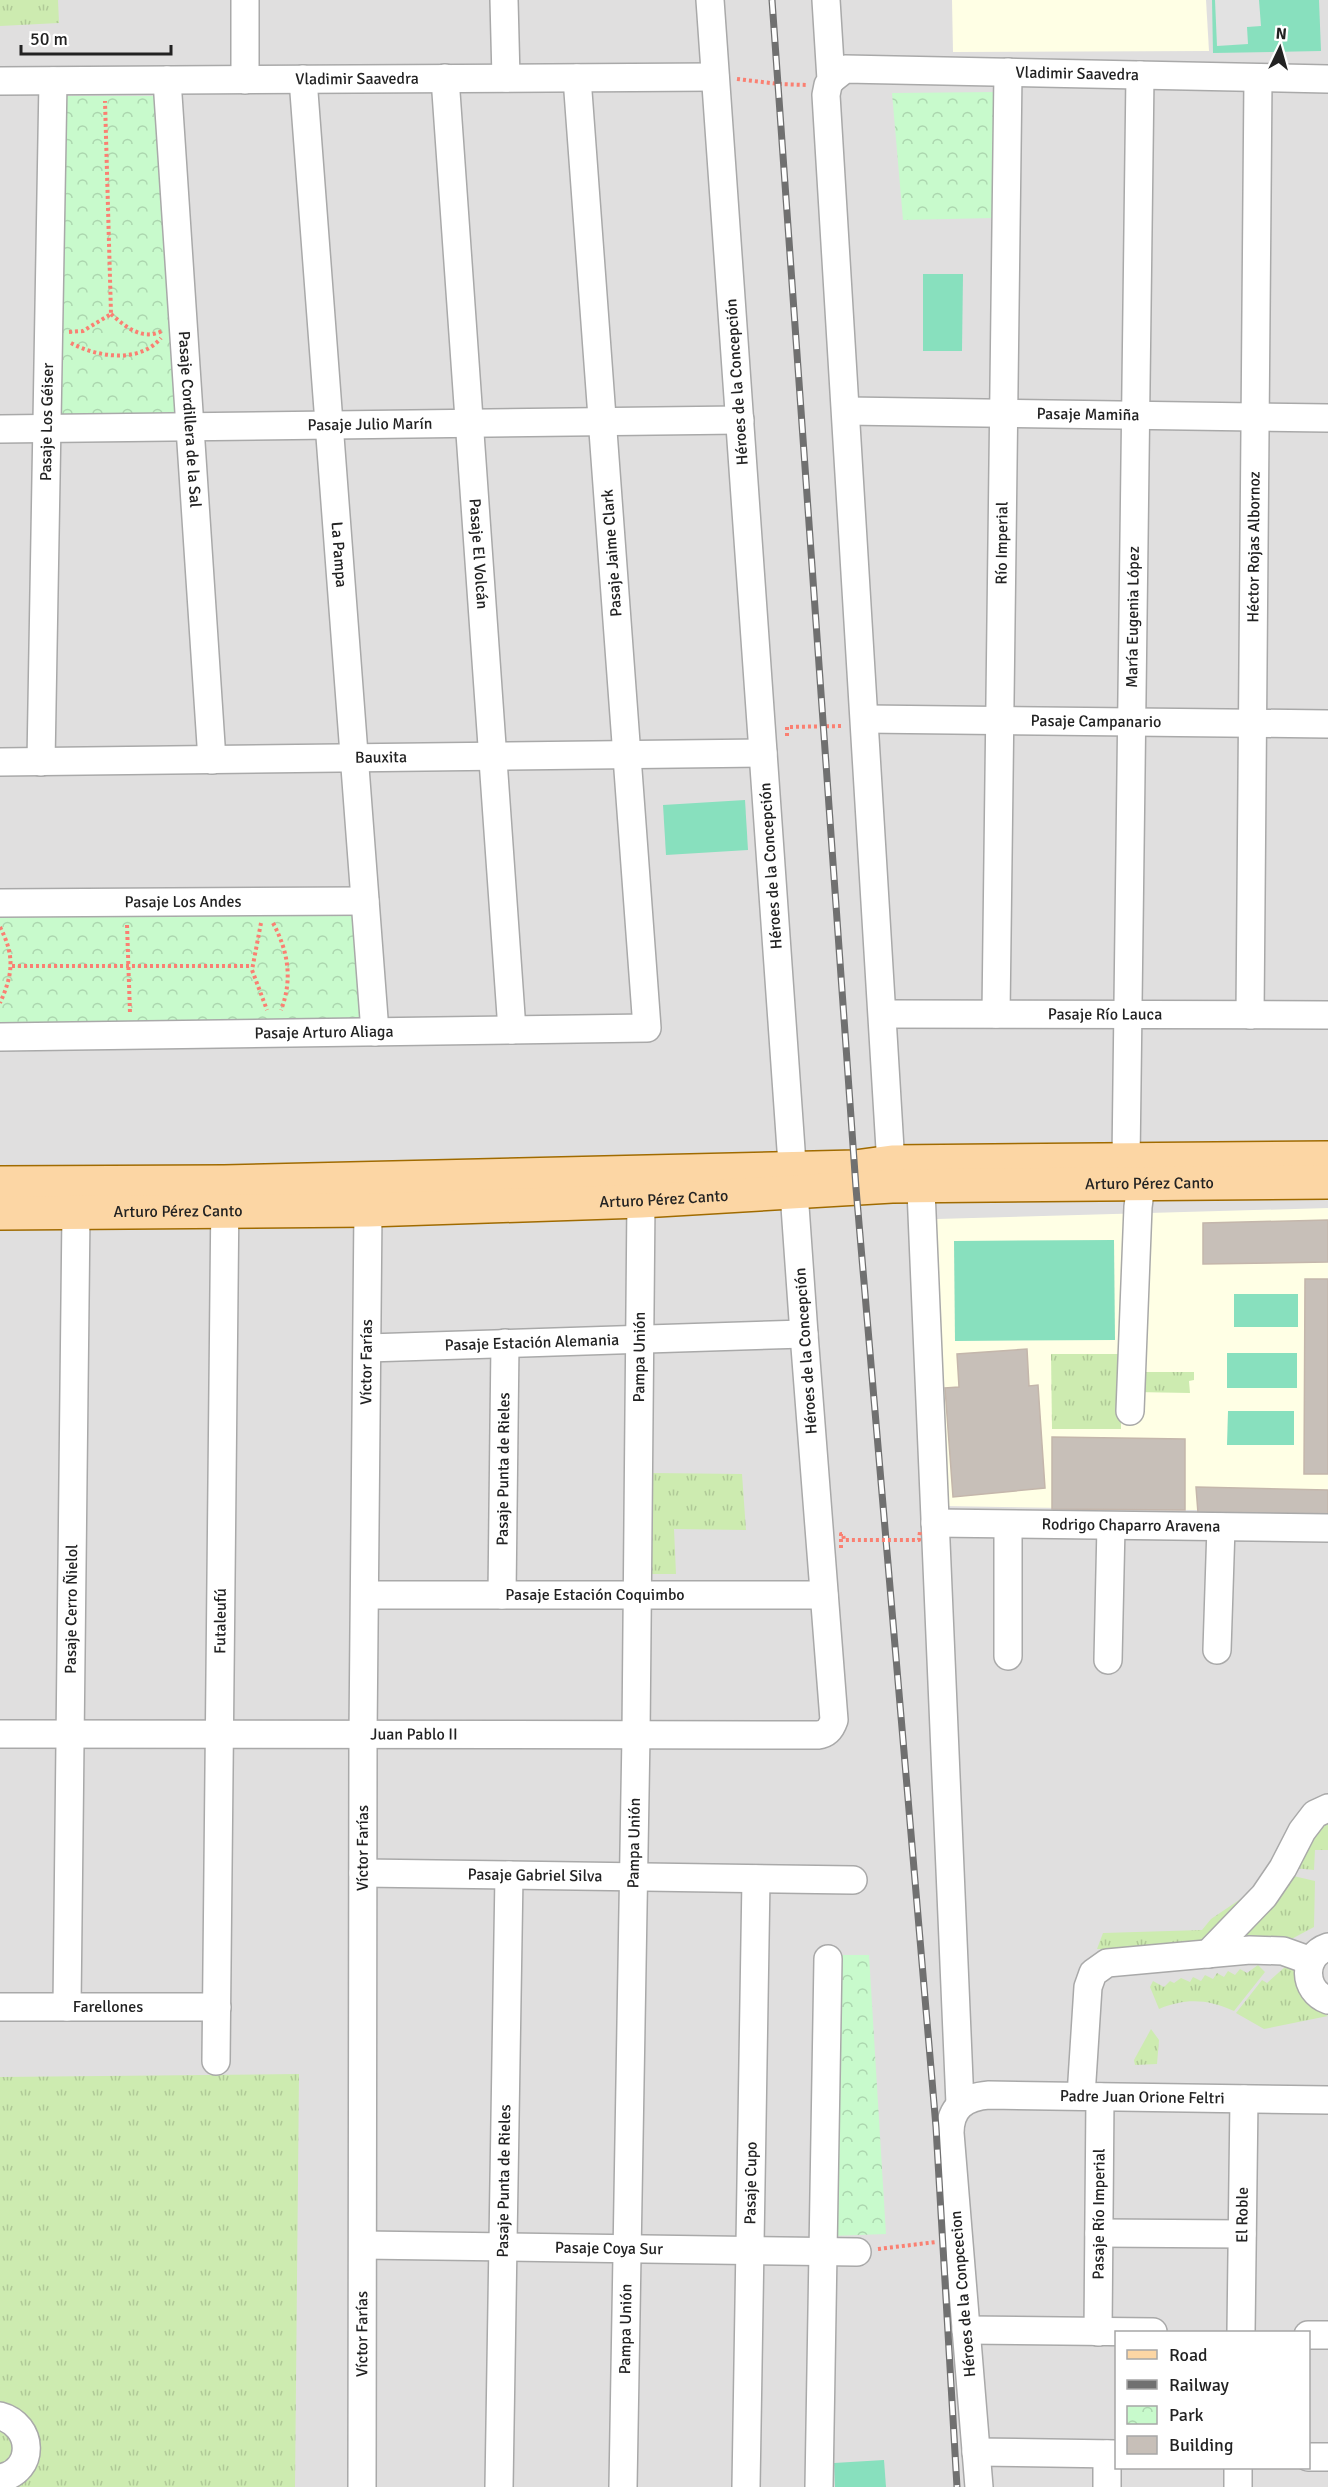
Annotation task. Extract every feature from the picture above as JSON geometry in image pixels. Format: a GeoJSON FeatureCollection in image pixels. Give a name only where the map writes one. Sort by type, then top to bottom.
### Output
{"type":"FeatureCollection","features":[{"type":"Feature","properties":{"kind":"main road","name":"Arturo Pérez Canto"},"geometry":{"type":"LineString","coordinates":[[1133,1172],[1328,1158]]}},
{"type":"Feature","properties":{"kind":"main road","name":"Arturo Pérez Canto"},"geometry":{"type":"LineString","coordinates":[[0,1213],[76,1213],[225,1197],[794,1180],[906,1174],[1133,1172],[1328,1182]]}},
{"type":"Feature","properties":{"kind":"main road","name":"Arturo Pérez Canto"},"geometry":{"type":"LineString","coordinates":[[0,1183],[225,1197],[368,1210],[641,1201],[794,1180]]}},
{"type":"Feature","properties":{"kind":"street"},"geometry":{"type":"LineString","coordinates":[[245,0],[245,80]]}},
{"type":"Feature","properties":{"kind":"street"},"geometry":{"type":"LineString","coordinates":[[504,0],[506,78]]}},
{"type":"Feature","properties":{"kind":"street","name":"Héroes de la Concepción"},"geometry":{"type":"LineString","coordinates":[[710,0],[740,420],[773,740],[794,1180],[834,1720],[829,1731]]}},
{"type":"Feature","properties":{"kind":"street"},"geometry":{"type":"LineString","coordinates":[[826,0],[829,82],[827,107],[889,1144],[906,1174],[960,2104]]}},
{"type":"Feature","properties":{"kind":"street","name":"Vladimir Saavedra"},"geometry":{"type":"LineString","coordinates":[[829,82],[845,69],[1328,79]]}},
{"type":"Feature","properties":{"kind":"street","name":"Río Imperial"},"geometry":{"type":"LineString","coordinates":[[996,1014],[1008,72]]}},
{"type":"Feature","properties":{"kind":"street","name":"María Eugenia López"},"geometry":{"type":"LineString","coordinates":[[1131,1412],[1138,1207],[1133,1172],[1129,1015],[1140,75]]}},
{"type":"Feature","properties":{"kind":"street","name":"Vladimir Saavedra"},"geometry":{"type":"LineString","coordinates":[[0,81],[715,77]]}},
{"type":"Feature","properties":{"kind":"street","name":"Pasaje El Volcán"},"geometry":{"type":"LineString","coordinates":[[445,78],[512,1030]]}},
{"type":"Feature","properties":{"kind":"street","name":"Pasaje Jaime Clark"},"geometry":{"type":"LineString","coordinates":[[577,78],[647,1028]]}},
{"type":"Feature","properties":{"kind":"street","name":"Héctor Rojas Albornoz"},"geometry":{"type":"LineString","coordinates":[[1250,1015],[1258,78]]}},
{"type":"Feature","properties":{"kind":"street","name":"La Pampa"},"geometry":{"type":"LineString","coordinates":[[303,79],[375,1032]]}},
{"type":"Feature","properties":{"kind":"street","name":"Pasaje Cordillera de la Sal"},"geometry":{"type":"LineString","coordinates":[[167,80],[212,760]]}},
{"type":"Feature","properties":{"kind":"street","name":"Pasaje Los Géiser"},"geometry":{"type":"LineString","coordinates":[[41,762],[52,81]]}},
{"type":"Feature","properties":{"kind":"street","name":"Pasaje Mamiña"},"geometry":{"type":"LineString","coordinates":[[846,411],[1328,418]]}},
{"type":"Feature","properties":{"kind":"street","name":"Pasaje Julio Marín"},"geometry":{"type":"LineString","coordinates":[[0,429],[740,420]]}},
{"type":"Feature","properties":{"kind":"street","name":"Pasaje Campanario"},"geometry":{"type":"LineString","coordinates":[[865,719],[1328,724]]}},
{"type":"Feature","properties":{"kind":"street","name":"Bauxita"},"geometry":{"type":"LineString","coordinates":[[0,762],[626,755],[773,740]]}},
{"type":"Feature","properties":{"kind":"street","name":"Pasaje Los Andes"},"geometry":{"type":"LineString","coordinates":[[0,903],[365,901]]}},
{"type":"Feature","properties":{"kind":"street","name":"Pasaje Río Lauca"},"geometry":{"type":"LineString","coordinates":[[883,1014],[1328,1015]]}},
{"type":"Feature","properties":{"kind":"street","name":"Pasaje Arturo Aliaga"},"geometry":{"type":"LineString","coordinates":[[0,1037],[647,1028]]}},
{"type":"Feature","properties":{"kind":"street","name":"Futaleufú"},"geometry":{"type":"LineString","coordinates":[[216,2061],[225,1197]]}},
{"type":"Feature","properties":{"kind":"street","name":"Pampa Unión"},"geometry":{"type":"LineString","coordinates":[[623,2487],[638,1595],[641,1201]]}},
{"type":"Feature","properties":{"kind":"street","name":"Víctor Farías"},"geometry":{"type":"LineString","coordinates":[[362,2487],[363,1735],[368,1210]]}},
{"type":"Feature","properties":{"kind":"street","name":"Pasaje Cerro Ñielol"},"geometry":{"type":"LineString","coordinates":[[67,2007],[76,1213]]}},
{"type":"Feature","properties":{"kind":"street","name":"Pasaje Estación Alemania"},"geometry":{"type":"LineString","coordinates":[[368,1348],[804,1334]]}},
{"type":"Feature","properties":{"kind":"street","name":"Pasaje Punta de Rieles"},"geometry":{"type":"LineString","coordinates":[[502,1595],[505,1343]]}},
{"type":"Feature","properties":{"kind":"street"},"geometry":{"type":"LineString","coordinates":[[1008,1525],[1008,1656]]}},
{"type":"Feature","properties":{"kind":"street","name":"Rodrigo Chaparro Aravena"},"geometry":{"type":"LineString","coordinates":[[927,1527],[1008,1525],[1328,1528]]}},
{"type":"Feature","properties":{"kind":"street"},"geometry":{"type":"LineString","coordinates":[[1108,1660],[1111,1526]]}},
{"type":"Feature","properties":{"kind":"street"},"geometry":{"type":"LineString","coordinates":[[1218,1650],[1221,1527]]}},
{"type":"Feature","properties":{"kind":"street","name":"Pasaje Estación Coquimbo"},"geometry":{"type":"LineString","coordinates":[[365,1595],[824,1595]]}},
{"type":"Feature","properties":{"kind":"street","name":"Juan Pablo II"},"geometry":{"type":"LineString","coordinates":[[0,1734],[818,1735],[829,1731]]}},
{"type":"Feature","properties":{"kind":"street"},"geometry":{"type":"LineString","coordinates":[[1208,1954],[1264,1896],[1283,1868],[1302,1831],[1315,1814],[1328,1808]]}},
{"type":"Feature","properties":{"kind":"street","name":"Pasaje Gabriel Silva"},"geometry":{"type":"LineString","coordinates":[[363,1873],[853,1880]]}},
{"type":"Feature","properties":{"kind":"street","name":"Pasaje Punta de Rieles"},"geometry":{"type":"LineString","coordinates":[[500,2487],[509,1875]]}},
{"type":"Feature","properties":{"kind":"street","name":"Pasaje Cupo"},"geometry":{"type":"LineString","coordinates":[[746,2487],[756,1879]]}},
{"type":"Feature","properties":{"kind":"street","name":"Pasaje Río Imperial"},"geometry":{"type":"LineString","coordinates":[[1098,2332],[1099,2233],[1091,2097],[1088,1987],[1093,1973],[1107,1963],[1250,1950],[1320,1954]]}},
{"type":"Feature","properties":{"kind":"street"},"geometry":{"type":"LineString","coordinates":[[1320,1954],[1308,1969],[1311,1987],[1317,1994],[1328,2000]]}},
{"type":"Feature","properties":{"kind":"street"},"geometry":{"type":"LineString","coordinates":[[819,2487],[828,1959]]}},
{"type":"Feature","properties":{"kind":"street","name":"Farellones"},"geometry":{"type":"LineString","coordinates":[[0,2007],[217,2007]]}},
{"type":"Feature","properties":{"kind":"street","name":"Padre Juan Orione Feltri"},"geometry":{"type":"LineString","coordinates":[[960,2104],[978,2096],[989,2095],[1328,2100]]}},
{"type":"Feature","properties":{"kind":"street","name":"El Roble"},"geometry":{"type":"LineString","coordinates":[[1241,2331],[1244,2099]]}},
{"type":"Feature","properties":{"kind":"street","name":"Héroes de la Conpcecion"},"geometry":{"type":"LineString","coordinates":[[960,2104],[951,2116],[950,2133],[979,2487]]}},
{"type":"Feature","properties":{"kind":"street"},"geometry":{"type":"LineString","coordinates":[[1099,2233],[1242,2234]]}},
{"type":"Feature","properties":{"kind":"street","name":"Pasaje Coya Sur"},"geometry":{"type":"LineString","coordinates":[[363,2245],[856,2252]]}},
{"type":"Feature","properties":{"kind":"street"},"geometry":{"type":"LineString","coordinates":[[966,2330],[1115,2332]]}},
{"type":"Feature","properties":{"kind":"street"},"geometry":{"type":"LineString","coordinates":[[1310,2335],[1328,2335]]}},
{"type":"Feature","properties":{"kind":"street"},"geometry":{"type":"LineString","coordinates":[[0,2416],[17,2424],[24,2433],[27,2444],[22,2465],[14,2473],[0,2478]]}},
{"type":"Feature","properties":{"kind":"street"},"geometry":{"type":"LineString","coordinates":[[976,2452],[1112,2454],[1107,2487]]}},
{"type":"Feature","properties":{"kind":"street"},"geometry":{"type":"LineString","coordinates":[[1310,2457],[1328,2457]]}},
{"type":"Feature","properties":{"kind":"street"},"geometry":{"type":"LineString","coordinates":[[1238,2469],[1238,2487]]}},
{"type":"Feature","properties":{"kind":"path"},"geometry":{"type":"LineString","coordinates":[[715,77],[778,84],[829,82]]}},
{"type":"Feature","properties":{"kind":"path"},"geometry":{"type":"LineString","coordinates":[[64,337],[89,352],[121,356],[156,345],[171,327],[155,334],[142,334],[132,331],[111,314],[105,100]]}},
{"type":"Feature","properties":{"kind":"path"},"geometry":{"type":"LineString","coordinates":[[94,101],[114,100]]}},
{"type":"Feature","properties":{"kind":"path"},"geometry":{"type":"LineString","coordinates":[[63,331],[83,331],[111,314]]}},
{"type":"Feature","properties":{"kind":"path"},"geometry":{"type":"LineString","coordinates":[[773,740],[787,726],[845,726],[845,718],[851,718],[851,724],[865,719]]}},
{"type":"Feature","properties":{"kind":"path"},"geometry":{"type":"LineString","coordinates":[[270,915],[284,943],[289,977],[279,1015]]}},
{"type":"Feature","properties":{"kind":"path"},"geometry":{"type":"LineString","coordinates":[[263,917],[254,950],[252,970],[270,1016]]}},
{"type":"Feature","properties":{"kind":"path"},"geometry":{"type":"LineString","coordinates":[[127,921],[130,1014]]}},
{"type":"Feature","properties":{"kind":"path"},"geometry":{"type":"LineString","coordinates":[[0,927],[10,952],[12,966],[0,1003]]}},
{"type":"Feature","properties":{"kind":"path"},"geometry":{"type":"LineString","coordinates":[[12,966],[252,966]]}},
{"type":"Feature","properties":{"kind":"path"},"geometry":{"type":"LineString","coordinates":[[841,1548],[841,1534],[844,1540],[919,1540],[927,1527]]}},
{"type":"Feature","properties":{"kind":"path"},"geometry":{"type":"LineString","coordinates":[[856,2252],[958,2240]]}},
{"type":"Feature","properties":{"kind":"shaded area"},"geometry":{"type":"Polygon","coordinates":[[[0,0],[1328,0],[1328,2487],[0,2487],[0,0]]]}},
{"type":"Feature","properties":{"kind":"shaded area"},"geometry":{"type":"Polygon","coordinates":[[[952,0],[1206,0],[1209,51],[953,52],[952,0]]]}},
{"type":"Feature","properties":{"kind":"shaded area"},"geometry":{"type":"Polygon","coordinates":[[[1215,0],[1259,0],[1261,26],[1247,27],[1248,44],[1217,46],[1215,0]]]}},
{"type":"Feature","properties":{"kind":"shaded area"},"geometry":{"type":"Polygon","coordinates":[[[1328,1208],[1328,1512],[942,1506],[936,1219],[1328,1208]]]}},
{"type":"Feature","properties":{"kind":"green space"},"geometry":{"type":"Polygon","coordinates":[[[0,0],[58,0],[59,23],[0,26],[0,0]]]}},
{"type":"Feature","properties":{"kind":"green space"},"geometry":{"type":"Polygon","coordinates":[[[1212,0],[1319,0],[1321,51],[1213,53],[1212,0]]]}},
{"type":"Feature","properties":{"kind":"green space"},"geometry":{"type":"Polygon","coordinates":[[[997,92],[994,218],[903,220],[892,93],[997,92]]]}},
{"type":"Feature","properties":{"kind":"green space"},"geometry":{"type":"Polygon","coordinates":[[[56,96],[162,96],[183,421],[50,422],[56,96]]]}},
{"type":"Feature","properties":{"kind":"green space"},"geometry":{"type":"Polygon","coordinates":[[[923,274],[963,274],[962,351],[923,351],[923,274]]]}},
{"type":"Feature","properties":{"kind":"green space"},"geometry":{"type":"Polygon","coordinates":[[[745,800],[748,850],[666,855],[663,805],[745,800]]]}},
{"type":"Feature","properties":{"kind":"green space"},"geometry":{"type":"Polygon","coordinates":[[[355,902],[363,1028],[0,1030],[0,906],[355,902]]]}},
{"type":"Feature","properties":{"kind":"green space"},"geometry":{"type":"Polygon","coordinates":[[[1114,1240],[1115,1340],[955,1341],[954,1241],[1114,1240]]]}},
{"type":"Feature","properties":{"kind":"green space"},"geometry":{"type":"Polygon","coordinates":[[[1234,1294],[1298,1294],[1298,1327],[1234,1327],[1234,1294]]]}},
{"type":"Feature","properties":{"kind":"green space"},"geometry":{"type":"Polygon","coordinates":[[[1227,1353],[1297,1353],[1297,1388],[1227,1388],[1227,1353]]]}},
{"type":"Feature","properties":{"kind":"green space"},"geometry":{"type":"Polygon","coordinates":[[[1051,1354],[1120,1354],[1121,1429],[1052,1429],[1051,1354]]]}},
{"type":"Feature","properties":{"kind":"green space"},"geometry":{"type":"Polygon","coordinates":[[[1136,1372],[1194,1372],[1194,1380],[1189,1381],[1190,1393],[1135,1392],[1136,1372]]]}},
{"type":"Feature","properties":{"kind":"green space"},"geometry":{"type":"Polygon","coordinates":[[[1228,1411],[1294,1411],[1294,1445],[1227,1445],[1228,1411]]]}},
{"type":"Feature","properties":{"kind":"green space"},"geometry":{"type":"Polygon","coordinates":[[[652,1473],[742,1474],[746,1530],[674,1529],[676,1574],[652,1574],[652,1473]]]}},
{"type":"Feature","properties":{"kind":"green space"},"geometry":{"type":"Polygon","coordinates":[[[1328,1820],[1328,1850],[1315,1850],[1314,1870],[1294,1868],[1305,1844],[1328,1820]]]}},
{"type":"Feature","properties":{"kind":"green space"},"geometry":{"type":"Polygon","coordinates":[[[1287,1853],[1217,1938],[1185,1951],[1097,1949],[1103,1933],[1202,1930],[1211,1919],[1251,1892],[1287,1853]]]}},
{"type":"Feature","properties":{"kind":"green space"},"geometry":{"type":"Polygon","coordinates":[[[1289,1875],[1315,1881],[1314,1927],[1284,1943],[1246,1943],[1242,1935],[1289,1875]]]}},
{"type":"Feature","properties":{"kind":"green space"},"geometry":{"type":"Polygon","coordinates":[[[838,1955],[869,1955],[886,2234],[832,2236],[838,1955]]]}},
{"type":"Feature","properties":{"kind":"green space"},"geometry":{"type":"Polygon","coordinates":[[[1258,1965],[1265,1972],[1234,2011],[1215,2004],[1196,2001],[1178,2003],[1159,2009],[1150,1987],[1153,1981],[1164,1987],[1170,1981],[1174,1983],[1181,1978],[1190,1982],[1193,1977],[1201,1981],[1205,1975],[1213,1979],[1217,1973],[1224,1977],[1228,1971],[1235,1975],[1240,1969],[1247,1973],[1258,1965]]]}},
{"type":"Feature","properties":{"kind":"green space"},"geometry":{"type":"Polygon","coordinates":[[[1286,1966],[1296,1972],[1309,2003],[1328,2016],[1264,2029],[1236,2013],[1262,1980],[1267,1983],[1286,1966]]]}},
{"type":"Feature","properties":{"kind":"green space"},"geometry":{"type":"Polygon","coordinates":[[[1151,2029],[1159,2040],[1157,2064],[1135,2065],[1134,2060],[1151,2029]]]}},
{"type":"Feature","properties":{"kind":"green space"},"geometry":{"type":"Polygon","coordinates":[[[299,2074],[295,2487],[0,2487],[0,2077],[299,2074]]]}},
{"type":"Feature","properties":{"kind":"green space"},"geometry":{"type":"Polygon","coordinates":[[[884,2460],[886,2487],[835,2487],[834,2463],[884,2460]]]}},
{"type":"Feature","properties":{"kind":"building"},"geometry":{"type":"Polygon","coordinates":[[[1328,1220],[1328,1262],[1203,1264],[1203,1223],[1328,1220]]]}},
{"type":"Feature","properties":{"kind":"building"},"geometry":{"type":"Polygon","coordinates":[[[1305,1279],[1328,1279],[1328,1474],[1304,1474],[1305,1279]]]}},
{"type":"Feature","properties":{"kind":"building"},"geometry":{"type":"Polygon","coordinates":[[[1027,1349],[1029,1386],[1038,1385],[1045,1488],[953,1497],[945,1388],[959,1387],[957,1354],[1027,1349]]]}},
{"type":"Feature","properties":{"kind":"building"},"geometry":{"type":"Polygon","coordinates":[[[1052,1437],[1185,1439],[1185,1510],[1052,1509],[1052,1437]]]}},
{"type":"Feature","properties":{"kind":"building"},"geometry":{"type":"Polygon","coordinates":[[[1196,1487],[1328,1490],[1328,1514],[1198,1513],[1196,1487]]]}},
{"type":"Feature","properties":{"kind":"railway"},"geometry":{"type":"LineString","coordinates":[[772,0],[856,1188],[936,2127],[957,2487]]}}]}
